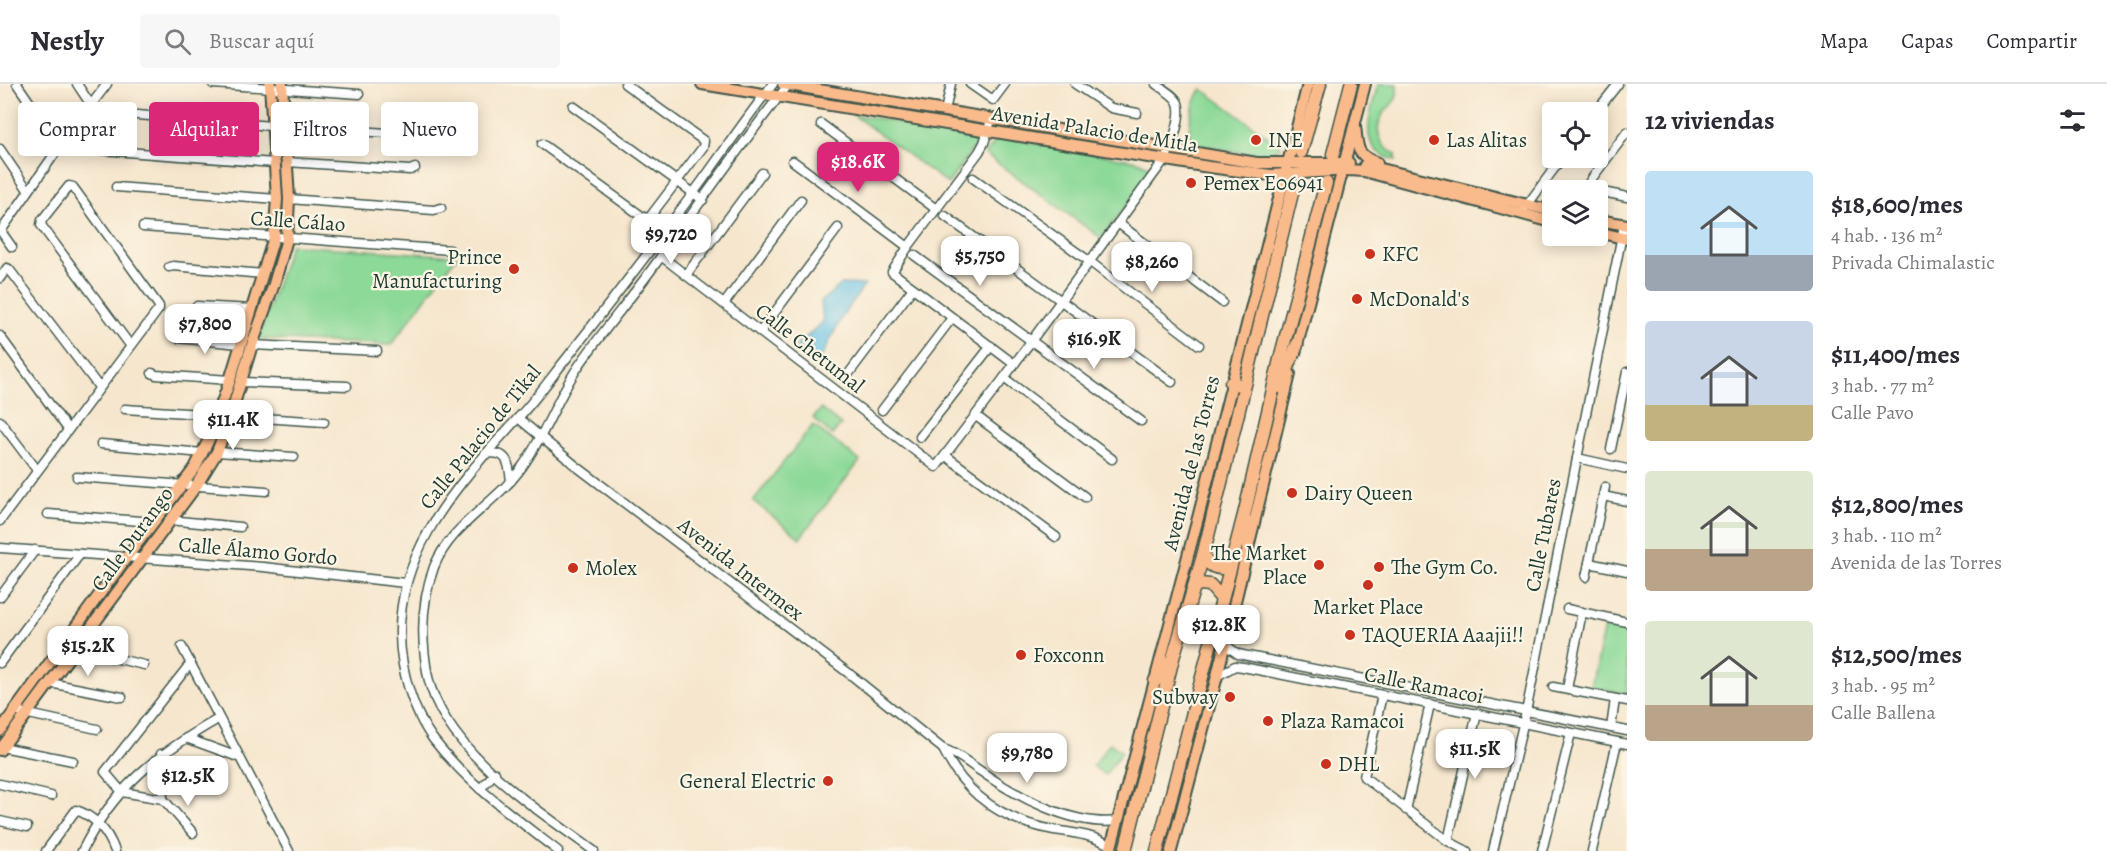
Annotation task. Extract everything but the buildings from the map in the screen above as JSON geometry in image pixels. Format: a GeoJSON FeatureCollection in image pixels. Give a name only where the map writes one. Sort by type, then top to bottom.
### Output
{"type":"FeatureCollection","features":[{"type":"Feature","properties":{"kind":"highway"},"geometry":{"type":"LineString","coordinates":[[1301,152],[1320,84]]}},
{"type":"Feature","properties":{"kind":"highway"},"geometry":{"type":"LineString","coordinates":[[1333,154],[1351,84]]}},
{"type":"Feature","properties":{"kind":"highway"},"geometry":{"type":"LineString","coordinates":[[1157,851],[1245,512],[1281,355],[1326,183]]}},
{"type":"Feature","properties":{"kind":"highway","name":"Avenida de las Torres"},"geometry":{"type":"LineString","coordinates":[[1125,851],[1173,658],[1203,555],[1237,384],[1294,185]]}},
{"type":"Feature","properties":{"kind":"highway"},"geometry":{"type":"LineString","coordinates":[[1267,419],[1297,345]]}},
{"type":"Feature","properties":{"kind":"highway"},"geometry":{"type":"LineString","coordinates":[[1245,512],[1248,548]]}},
{"type":"Feature","properties":{"kind":"highway"},"geometry":{"type":"LineString","coordinates":[[1203,555],[1211,566],[1230,567]]}},
{"type":"Feature","properties":{"kind":"highway"},"geometry":{"type":"LineString","coordinates":[[1194,587],[1200,584],[1210,585],[1222,599]]}},
{"type":"Feature","properties":{"kind":"highway"},"geometry":{"type":"LineString","coordinates":[[1155,681],[1173,658]]}},
{"type":"Feature","properties":{"kind":"main road","name":"Avenida Palacio de Mitla"},"geometry":{"type":"LineString","coordinates":[[702,84],[779,97],[1170,149],[1286,169],[1342,166]]}},
{"type":"Feature","properties":{"kind":"main road","name":"Avenida Palacio de Mitla"},"geometry":{"type":"LineString","coordinates":[[787,84],[945,111],[990,125],[1164,159],[1270,175],[1286,169]]}},
{"type":"Feature","properties":{"kind":"main road","name":"Avenida de las Torres"},"geometry":{"type":"LineString","coordinates":[[1111,849],[1237,384],[1286,169],[1308,84]]}},
{"type":"Feature","properties":{"kind":"main road"},"geometry":{"type":"LineString","coordinates":[[1171,851],[1342,166],[1365,84]]}},
{"type":"Feature","properties":{"kind":"main road","name":"Calle Durango"},"geometry":{"type":"LineString","coordinates":[[270,86],[271,106]]}},
{"type":"Feature","properties":{"kind":"main road","name":"Calle Durango"},"geometry":{"type":"LineString","coordinates":[[282,87],[284,102]]}},
{"type":"Feature","properties":{"kind":"main road"},"geometry":{"type":"LineString","coordinates":[[1355,118],[1357,149],[1362,155],[1397,171],[1524,210],[1542,218]]}},
{"type":"Feature","properties":{"kind":"main road","name":"Calle Durango"},"geometry":{"type":"LineString","coordinates":[[1,749],[20,713],[69,647],[141,559],[196,486],[217,452],[230,417],[240,344],[274,237],[274,156]]}},
{"type":"Feature","properties":{"kind":"main road","name":"Calle Durango"},"geometry":{"type":"LineString","coordinates":[[0,731],[50,683],[69,647],[126,558],[182,485],[203,453],[252,345],[274,284],[286,239],[289,199],[287,156]]}},
{"type":"Feature","properties":{"kind":"main road"},"geometry":{"type":"LineString","coordinates":[[1342,166],[1397,171]]}},
{"type":"Feature","properties":{"kind":"main road"},"geometry":{"type":"LineString","coordinates":[[1342,166],[1524,210],[1542,211]]}},
{"type":"Feature","properties":{"kind":"main road"},"geometry":{"type":"LineString","coordinates":[[1608,222],[1626,225]]}},
{"type":"Feature","properties":{"kind":"main road"},"geometry":{"type":"LineString","coordinates":[[1608,234],[1625,238]]}},
{"type":"Feature","properties":{"kind":"street"},"geometry":{"type":"LineString","coordinates":[[18,84],[30,102]]}},
{"type":"Feature","properties":{"kind":"street"},"geometry":{"type":"LineString","coordinates":[[77,84],[89,102]]}},
{"type":"Feature","properties":{"kind":"street"},"geometry":{"type":"LineString","coordinates":[[93,102],[107,84]]}},
{"type":"Feature","properties":{"kind":"street"},"geometry":{"type":"LineString","coordinates":[[213,84],[270,86],[359,94]]}},
{"type":"Feature","properties":{"kind":"street"},"geometry":{"type":"LineString","coordinates":[[542,144],[645,218],[649,218],[703,147],[704,141],[625,84]]}},
{"type":"Feature","properties":{"kind":"street","name":"Calle Palacio de Tikal"},"geometry":{"type":"LineString","coordinates":[[558,851],[480,789],[433,738],[420,719],[406,680],[400,647],[405,583],[423,540],[455,493],[584,336],[773,84]]}},
{"type":"Feature","properties":{"kind":"street","name":"Calle Palacio de Tikal"},"geometry":{"type":"LineString","coordinates":[[594,851],[550,819],[495,773],[469,750],[457,735],[436,700],[429,679],[423,632],[429,585],[434,568],[448,541],[522,468],[576,371],[787,84]]}},
{"type":"Feature","properties":{"kind":"street"},"geometry":{"type":"LineString","coordinates":[[945,111],[951,84]]}},
{"type":"Feature","properties":{"kind":"street"},"geometry":{"type":"LineString","coordinates":[[970,84],[993,100],[1005,84]]}},
{"type":"Feature","properties":{"kind":"street"},"geometry":{"type":"LineString","coordinates":[[1075,84],[1111,108],[1137,113]]}},
{"type":"Feature","properties":{"kind":"street"},"geometry":{"type":"LineString","coordinates":[[1056,537],[946,456],[1118,224],[1170,149],[1179,106],[1175,99],[1156,84]]}},
{"type":"Feature","properties":{"kind":"street"},"geometry":{"type":"LineString","coordinates":[[1604,102],[1618,84]]}},
{"type":"Feature","properties":{"kind":"street"},"geometry":{"type":"LineString","coordinates":[[573,106],[703,200]]}},
{"type":"Feature","properties":{"kind":"street"},"geometry":{"type":"LineString","coordinates":[[137,115],[271,126]]}},
{"type":"Feature","properties":{"kind":"street"},"geometry":{"type":"LineString","coordinates":[[821,123],[936,209]]}},
{"type":"Feature","properties":{"kind":"street"},"geometry":{"type":"LineString","coordinates":[[990,125],[979,152],[893,268],[893,273],[1014,364]]}},
{"type":"Feature","properties":{"kind":"street"},"geometry":{"type":"LineString","coordinates":[[1591,180],[1627,132]]}},
{"type":"Feature","properties":{"kind":"street"},"geometry":{"type":"LineString","coordinates":[[0,149],[28,190]]}},
{"type":"Feature","properties":{"kind":"street"},"geometry":{"type":"LineString","coordinates":[[137,153],[275,162]]}},
{"type":"Feature","properties":{"kind":"street"},"geometry":{"type":"LineString","coordinates":[[12,247],[0,231],[53,156]]}},
{"type":"Feature","properties":{"kind":"street"},"geometry":{"type":"LineString","coordinates":[[794,161],[908,247]]}},
{"type":"Feature","properties":{"kind":"street"},"geometry":{"type":"LineString","coordinates":[[287,162],[410,170],[415,168]]}},
{"type":"Feature","properties":{"kind":"street"},"geometry":{"type":"LineString","coordinates":[[1524,210],[1555,168]]}},
{"type":"Feature","properties":{"kind":"street"},"geometry":{"type":"LineString","coordinates":[[686,275],[762,173]]}},
{"type":"Feature","properties":{"kind":"street"},"geometry":{"type":"LineString","coordinates":[[973,178],[1089,261],[1199,345]]}},
{"type":"Feature","properties":{"kind":"street"},"geometry":{"type":"LineString","coordinates":[[0,521],[130,345],[158,311],[158,304],[73,187],[67,187],[42,220],[42,227],[130,345]]}},
{"type":"Feature","properties":{"kind":"street"},"geometry":{"type":"LineString","coordinates":[[116,187],[276,199]]}},
{"type":"Feature","properties":{"kind":"street"},"geometry":{"type":"LineString","coordinates":[[1608,193],[1627,197]]}},
{"type":"Feature","properties":{"kind":"street"},"geometry":{"type":"LineString","coordinates":[[289,199],[434,210],[441,208]]}},
{"type":"Feature","properties":{"kind":"street"},"geometry":{"type":"LineString","coordinates":[[724,304],[801,200]]}},
{"type":"Feature","properties":{"kind":"street"},"geometry":{"type":"LineString","coordinates":[[945,216],[1172,382]]}},
{"type":"Feature","properties":{"kind":"street"},"geometry":{"type":"LineString","coordinates":[[1118,224],[1222,302]]}},
{"type":"Feature","properties":{"kind":"street","name":"Calle Tubares"},"geometry":{"type":"LineString","coordinates":[[1493,851],[1526,712],[1626,225]]}},
{"type":"Feature","properties":{"kind":"street","name":"Calle Cálao"},"geometry":{"type":"LineString","coordinates":[[143,227],[450,249]]}},
{"type":"Feature","properties":{"kind":"street"},"geometry":{"type":"LineString","coordinates":[[760,332],[838,228]]}},
{"type":"Feature","properties":{"kind":"street"},"geometry":{"type":"LineString","coordinates":[[914,255],[1141,421]]}},
{"type":"Feature","properties":{"kind":"street","name":"Calle Chetumal"},"geometry":{"type":"LineString","coordinates":[[661,256],[932,466],[937,466],[946,456]]}},
{"type":"Feature","properties":{"kind":"street"},"geometry":{"type":"LineString","coordinates":[[169,267],[263,274]]}},
{"type":"Feature","properties":{"kind":"street"},"geometry":{"type":"LineString","coordinates":[[0,278],[7,268],[9,269],[99,387]]}},
{"type":"Feature","properties":{"kind":"street"},"geometry":{"type":"LineString","coordinates":[[847,376],[913,288]]}},
{"type":"Feature","properties":{"kind":"street"},"geometry":{"type":"LineString","coordinates":[[197,306],[252,309]]}},
{"type":"Feature","properties":{"kind":"street"},"geometry":{"type":"LineString","coordinates":[[882,410],[952,318]]}},
{"type":"Feature","properties":{"kind":"street"},"geometry":{"type":"LineString","coordinates":[[0,336],[67,429]]}},
{"type":"Feature","properties":{"kind":"street"},"geometry":{"type":"LineString","coordinates":[[177,338],[240,344]]}},
{"type":"Feature","properties":{"kind":"street"},"geometry":{"type":"LineString","coordinates":[[252,345],[377,351]]}},
{"type":"Feature","properties":{"kind":"street"},"geometry":{"type":"LineString","coordinates":[[920,438],[991,346]]}},
{"type":"Feature","properties":{"kind":"street"},"geometry":{"type":"LineString","coordinates":[[1611,449],[1627,372]]}},
{"type":"Feature","properties":{"kind":"street"},"geometry":{"type":"LineString","coordinates":[[152,373],[235,381],[347,386]]}},
{"type":"Feature","properties":{"kind":"street"},"geometry":{"type":"LineString","coordinates":[[1004,378],[1112,459]]}},
{"type":"Feature","properties":{"kind":"street"},"geometry":{"type":"LineString","coordinates":[[125,409],[324,422]]}},
{"type":"Feature","properties":{"kind":"street"},"geometry":{"type":"LineString","coordinates":[[976,416],[1085,497]]}},
{"type":"Feature","properties":{"kind":"street","name":"Avenida Intermex"},"geometry":{"type":"LineString","coordinates":[[518,418],[851,675],[943,749],[958,754],[1001,785],[1047,808],[1098,823],[1118,821]]}},
{"type":"Feature","properties":{"kind":"street"},"geometry":{"type":"LineString","coordinates":[[0,420],[37,470]]}},
{"type":"Feature","properties":{"kind":"street"},"geometry":{"type":"LineString","coordinates":[[1616,429],[1627,432]]}},
{"type":"Feature","properties":{"kind":"street"},"geometry":{"type":"LineString","coordinates":[[101,444],[203,453]]}},
{"type":"Feature","properties":{"kind":"street"},"geometry":{"type":"LineString","coordinates":[[217,452],[294,457]]}},
{"type":"Feature","properties":{"kind":"street"},"geometry":{"type":"LineString","coordinates":[[485,454],[497,452],[503,455],[508,461],[511,481]]}},
{"type":"Feature","properties":{"kind":"street"},"geometry":{"type":"LineString","coordinates":[[1577,458],[1627,469]]}},
{"type":"Feature","properties":{"kind":"street"},"geometry":{"type":"LineString","coordinates":[[77,477],[266,491]]}},
{"type":"Feature","properties":{"kind":"street"},"geometry":{"type":"LineString","coordinates":[[1586,577],[1604,491],[1627,501]]}},
{"type":"Feature","properties":{"kind":"street"},"geometry":{"type":"LineString","coordinates":[[0,504],[6,513]]}},
{"type":"Feature","properties":{"kind":"street"},"geometry":{"type":"LineString","coordinates":[[48,514],[154,522]]}},
{"type":"Feature","properties":{"kind":"street"},"geometry":{"type":"LineString","coordinates":[[169,520],[240,527]]}},
{"type":"Feature","properties":{"kind":"street","name":"Calle Álamo Gordo"},"geometry":{"type":"LineString","coordinates":[[0,548],[263,567],[405,583]]}},
{"type":"Feature","properties":{"kind":"street"},"geometry":{"type":"LineString","coordinates":[[0,597],[34,550]]}},
{"type":"Feature","properties":{"kind":"street"},"geometry":{"type":"LineString","coordinates":[[0,663],[80,554]]}},
{"type":"Feature","properties":{"kind":"street"},"geometry":{"type":"LineString","coordinates":[[1589,563],[1627,571]]}},
{"type":"Feature","properties":{"kind":"street"},"geometry":{"type":"LineString","coordinates":[[1567,609],[1627,622]]}},
{"type":"Feature","properties":{"kind":"street"},"geometry":{"type":"LineString","coordinates":[[1568,689],[1582,612]]}},
{"type":"Feature","properties":{"kind":"street","name":"Calle Ramacoi"},"geometry":{"type":"LineString","coordinates":[[1224,644],[1238,654],[1627,731]]}},
{"type":"Feature","properties":{"kind":"street"},"geometry":{"type":"LineString","coordinates":[[69,647],[144,665]]}},
{"type":"Feature","properties":{"kind":"street"},"geometry":{"type":"LineString","coordinates":[[182,647],[287,849]]}},
{"type":"Feature","properties":{"kind":"street"},"geometry":{"type":"LineString","coordinates":[[1216,676],[1235,666],[1232,659],[1238,654]]}},
{"type":"Feature","properties":{"kind":"street"},"geometry":{"type":"LineString","coordinates":[[163,799],[122,792],[105,774],[105,771],[190,664]]}},
{"type":"Feature","properties":{"kind":"street","name":"Calle Ramacoi"},"geometry":{"type":"LineString","coordinates":[[1235,666],[1627,744]]}},
{"type":"Feature","properties":{"kind":"street"},"geometry":{"type":"LineString","coordinates":[[50,683],[122,697]]}},
{"type":"Feature","properties":{"kind":"street"},"geometry":{"type":"LineString","coordinates":[[1553,687],[1627,701]]}},
{"type":"Feature","properties":{"kind":"street"},"geometry":{"type":"LineString","coordinates":[[1382,695],[1364,777],[1448,841],[1467,851]]}},
{"type":"Feature","properties":{"kind":"street"},"geometry":{"type":"LineString","coordinates":[[1611,728],[1615,699]]}},
{"type":"Feature","properties":{"kind":"street"},"geometry":{"type":"LineString","coordinates":[[1406,810],[1430,704]]}},
{"type":"Feature","properties":{"kind":"street"},"geometry":{"type":"LineString","coordinates":[[20,713],[97,729]]}},
{"type":"Feature","properties":{"kind":"street"},"geometry":{"type":"LineString","coordinates":[[1448,841],[1477,713]]}},
{"type":"Feature","properties":{"kind":"street"},"geometry":{"type":"LineString","coordinates":[[82,851],[97,822],[122,792],[161,754],[218,719]]}},
{"type":"Feature","properties":{"kind":"street"},"geometry":{"type":"LineString","coordinates":[[1542,851],[1571,733]]}},
{"type":"Feature","properties":{"kind":"street"},"geometry":{"type":"LineString","coordinates":[[186,738],[238,757]]}},
{"type":"Feature","properties":{"kind":"street"},"geometry":{"type":"LineString","coordinates":[[1592,851],[1617,742]]}},
{"type":"Feature","properties":{"kind":"street"},"geometry":{"type":"LineString","coordinates":[[1,749],[73,761]]}},
{"type":"Feature","properties":{"kind":"street","name":"Avenida Intermex"},"geometry":{"type":"LineString","coordinates":[[943,749],[949,762],[974,791],[988,805],[1003,814],[1020,822],[1097,838],[1111,849]]}},
{"type":"Feature","properties":{"kind":"street"},"geometry":{"type":"LineString","coordinates":[[161,754],[163,799],[193,833]]}},
{"type":"Feature","properties":{"kind":"street"},"geometry":{"type":"LineString","coordinates":[[480,789],[495,773]]}},
{"type":"Feature","properties":{"kind":"street"},"geometry":{"type":"LineString","coordinates":[[0,784],[51,796]]}},
{"type":"Feature","properties":{"kind":"street"},"geometry":{"type":"LineString","coordinates":[[46,851],[74,812],[81,812],[97,822],[106,831],[115,851]]}},
{"type":"Feature","properties":{"kind":"street"},"geometry":{"type":"LineString","coordinates":[[0,821],[27,826]]}},
{"type":"Feature","properties":{"kind":"green space"},"geometry":{"type":"Polygon","coordinates":[[[1378,84],[1397,84],[1396,98],[1383,114],[1378,132],[1382,143],[1396,154],[1396,160],[1383,155],[1374,148],[1370,140],[1370,118],[1378,84]]]}},
{"type":"Feature","properties":{"kind":"green space"},"geometry":{"type":"Polygon","coordinates":[[[1202,89],[1282,147],[1271,154],[1260,156],[1191,143],[1189,131],[1191,115],[1202,89]]]}},
{"type":"Feature","properties":{"kind":"green space"},"geometry":{"type":"Polygon","coordinates":[[[852,114],[973,136],[977,143],[948,184],[852,114]]]}},
{"type":"Feature","properties":{"kind":"green space"},"geometry":{"type":"Polygon","coordinates":[[[999,137],[1138,161],[1148,166],[1150,176],[1101,238],[985,154],[999,137]]]}},
{"type":"Feature","properties":{"kind":"green space"},"geometry":{"type":"Polygon","coordinates":[[[290,245],[457,256],[391,345],[262,339],[259,337],[290,245]]]}},
{"type":"Feature","properties":{"kind":"green space"},"geometry":{"type":"Polygon","coordinates":[[[821,409],[841,425],[832,435],[813,418],[821,409]]]}},
{"type":"Feature","properties":{"kind":"green space"},"geometry":{"type":"Polygon","coordinates":[[[813,425],[860,461],[800,538],[753,501],[813,425]]]}},
{"type":"Feature","properties":{"kind":"green space"},"geometry":{"type":"Polygon","coordinates":[[[1605,622],[1627,627],[1627,694],[1591,687],[1605,622]]]}},
{"type":"Feature","properties":{"kind":"green space"},"geometry":{"type":"Polygon","coordinates":[[[1110,743],[1122,752],[1105,775],[1093,766],[1110,743]]]}},
{"type":"Feature","properties":{"kind":"water"},"geometry":{"type":"Polygon","coordinates":[[[842,284],[865,285],[843,315],[819,362],[796,346],[823,322],[821,301],[842,284]]]}},
{"type":"Feature","properties":{"kind":"place","name":"INE"},"geometry":{"type":"Point","coordinates":[1256,140]}},
{"type":"Feature","properties":{"kind":"place","name":"Las Alitas"},"geometry":{"type":"Point","coordinates":[1434,140]}},
{"type":"Feature","properties":{"kind":"place","name":"Pemex E06941"},"geometry":{"type":"Point","coordinates":[1191,183]}},
{"type":"Feature","properties":{"kind":"place","name":"KFC"},"geometry":{"type":"Point","coordinates":[1370,254]}},
{"type":"Feature","properties":{"kind":"place","name":"Prince Manufacturing"},"geometry":{"type":"Point","coordinates":[514,269]}},
{"type":"Feature","properties":{"kind":"place","name":"McDonald's"},"geometry":{"type":"Point","coordinates":[1357,299]}},
{"type":"Feature","properties":{"kind":"place","name":"Dairy Queen"},"geometry":{"type":"Point","coordinates":[1292,493]}},
{"type":"Feature","properties":{"kind":"place","name":"The Market Place"},"geometry":{"type":"Point","coordinates":[1319,565]}},
{"type":"Feature","properties":{"kind":"place","name":"The Gym Co."},"geometry":{"type":"Point","coordinates":[1379,567]}},
{"type":"Feature","properties":{"kind":"place","name":"Molex"},"geometry":{"type":"Point","coordinates":[573,568]}},
{"type":"Feature","properties":{"kind":"place","name":"Market Place"},"geometry":{"type":"Point","coordinates":[1368,585]}},
{"type":"Feature","properties":{"kind":"place","name":"TAQUERIA Aaajii!!"},"geometry":{"type":"Point","coordinates":[1350,635]}},
{"type":"Feature","properties":{"kind":"place","name":"Foxconn"},"geometry":{"type":"Point","coordinates":[1021,655]}},
{"type":"Feature","properties":{"kind":"place","name":"Subway"},"geometry":{"type":"Point","coordinates":[1230,697]}},
{"type":"Feature","properties":{"kind":"place","name":"Plaza Ramacoi"},"geometry":{"type":"Point","coordinates":[1268,721]}},
{"type":"Feature","properties":{"kind":"place","name":"DHL"},"geometry":{"type":"Point","coordinates":[1326,764]}},
{"type":"Feature","properties":{"kind":"place","name":"General Electric"},"geometry":{"type":"Point","coordinates":[828,781]}}]}
